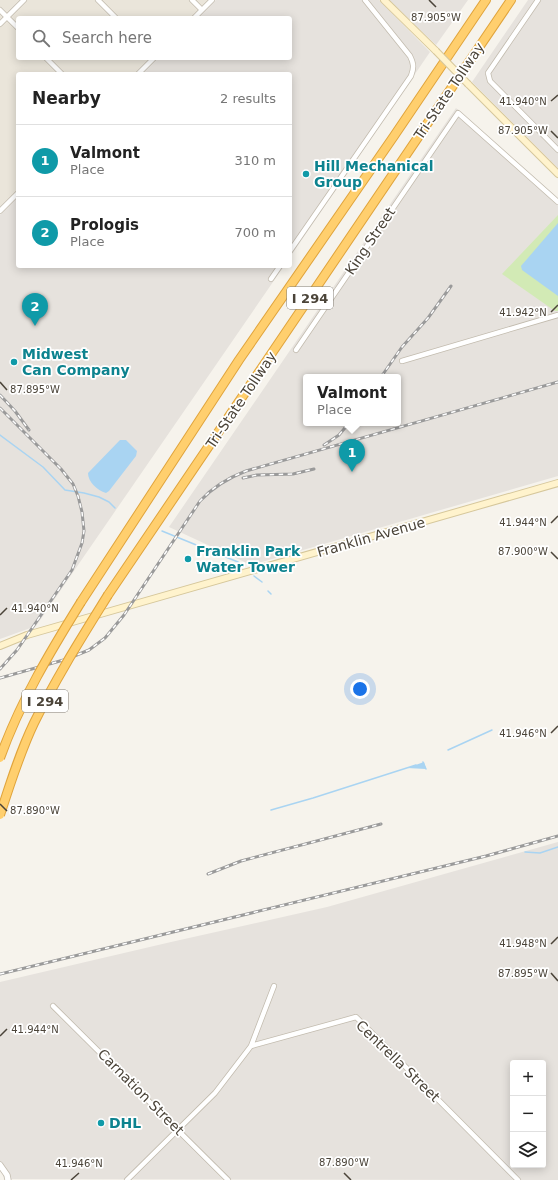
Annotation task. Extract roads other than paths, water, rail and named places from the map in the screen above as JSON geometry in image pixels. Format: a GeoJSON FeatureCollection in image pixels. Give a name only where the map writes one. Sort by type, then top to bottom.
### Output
{"type":"FeatureCollection","features":[{"type":"Feature","properties":{"kind":"highway","name":"Tri-State Tollway"},"geometry":{"type":"LineString","coordinates":[[0,758],[26,696],[49,653],[81,602],[239,360],[486,0]]}},
{"type":"Feature","properties":{"kind":"highway","name":"Tri-State Tollway"},"geometry":{"type":"LineString","coordinates":[[0,815],[15,770],[33,724],[74,648],[108,595],[511,0]]}},
{"type":"Feature","properties":{"kind":"main road"},"geometry":{"type":"LineString","coordinates":[[384,0],[558,174]]}},
{"type":"Feature","properties":{"kind":"main road","name":"Franklin Avenue"},"geometry":{"type":"LineString","coordinates":[[0,646],[27,635],[558,483]]}},
{"type":"Feature","properties":{"kind":"street"},"geometry":{"type":"LineString","coordinates":[[0,24],[24,0]]}},
{"type":"Feature","properties":{"kind":"street"},"geometry":{"type":"LineString","coordinates":[[98,0],[114,16]]}},
{"type":"Feature","properties":{"kind":"street"},"geometry":{"type":"LineString","coordinates":[[192,0],[202,10]]}},
{"type":"Feature","properties":{"kind":"street"},"geometry":{"type":"LineString","coordinates":[[196,16],[212,0]]}},
{"type":"Feature","properties":{"kind":"street"},"geometry":{"type":"LineString","coordinates":[[292,248],[411,76],[414,68],[410,56],[365,0]]}},
{"type":"Feature","properties":{"kind":"street"},"geometry":{"type":"LineString","coordinates":[[538,0],[488,73],[490,81],[558,150]]}},
{"type":"Feature","properties":{"kind":"street"},"geometry":{"type":"LineString","coordinates":[[0,10],[16,26]]}},
{"type":"Feature","properties":{"kind":"street"},"geometry":{"type":"LineString","coordinates":[[48,60],[60,72]]}},
{"type":"Feature","properties":{"kind":"street"},"geometry":{"type":"LineString","coordinates":[[140,72],[152,60]]}},
{"type":"Feature","properties":{"kind":"street","name":"King Street"},"geometry":{"type":"LineString","coordinates":[[296,350],[458,113],[558,202]]}},
{"type":"Feature","properties":{"kind":"street"},"geometry":{"type":"LineString","coordinates":[[0,209],[16,195]]}},
{"type":"Feature","properties":{"kind":"street"},"geometry":{"type":"LineString","coordinates":[[271,279],[279,268]]}},
{"type":"Feature","properties":{"kind":"street"},"geometry":{"type":"LineString","coordinates":[[402,361],[558,315]]}},
{"type":"Feature","properties":{"kind":"street"},"geometry":{"type":"LineString","coordinates":[[127,1180],[215,1093],[251,1046],[274,986]]}},
{"type":"Feature","properties":{"kind":"street","name":"Carnation Street"},"geometry":{"type":"LineString","coordinates":[[53,1006],[228,1180]]}},
{"type":"Feature","properties":{"kind":"street","name":"Centrella Street"},"geometry":{"type":"LineString","coordinates":[[251,1046],[356,1017],[518,1180]]}},
{"type":"Feature","properties":{"kind":"street"},"geometry":{"type":"LineString","coordinates":[[1,1166],[4,1173],[3,1180]]}},
{"type":"Feature","properties":{"kind":"street"},"geometry":{"type":"LineString","coordinates":[[1,1166],[7,1175],[8,1180]]}},
{"type":"Feature","properties":{"kind":"water"},"geometry":{"type":"Polygon","coordinates":[[[558,223],[558,296],[522,270],[521,266],[558,223]]]}},
{"type":"Feature","properties":{"kind":"water"},"geometry":{"type":"Polygon","coordinates":[[[120,440],[126,440],[137,451],[136,456],[106,493],[99,490],[94,485],[88,476],[88,473],[120,440]]]}},
{"type":"Feature","properties":{"kind":"water"},"geometry":{"type":"Polygon","coordinates":[[[424,762],[426,769],[407,768],[424,762]]]}},
{"type":"Feature","properties":{"kind":"waterway"},"geometry":{"type":"LineString","coordinates":[[0,435],[43,467],[65,490],[99,497],[109,502],[115,508]]}},
{"type":"Feature","properties":{"kind":"waterway"},"geometry":{"type":"LineString","coordinates":[[162,531],[238,562],[241,565]]}},
{"type":"Feature","properties":{"kind":"waterway"},"geometry":{"type":"LineString","coordinates":[[254,576],[262,582]]}},
{"type":"Feature","properties":{"kind":"waterway"},"geometry":{"type":"LineString","coordinates":[[268,591],[271,594]]}},
{"type":"Feature","properties":{"kind":"waterway"},"geometry":{"type":"LineString","coordinates":[[448,750],[492,730]]}},
{"type":"Feature","properties":{"kind":"waterway"},"geometry":{"type":"LineString","coordinates":[[423,762],[426,769]]}},
{"type":"Feature","properties":{"kind":"waterway"},"geometry":{"type":"LineString","coordinates":[[271,810],[416,765]]}},
{"type":"Feature","properties":{"kind":"waterway"},"geometry":{"type":"LineString","coordinates":[[525,852],[540,853],[558,847]]}},
{"type":"Feature","properties":{"kind":"railway"},"geometry":{"type":"LineString","coordinates":[[383,374],[402,347],[428,318],[451,286]]}},
{"type":"Feature","properties":{"kind":"railway"},"geometry":{"type":"LineString","coordinates":[[0,678],[67,659],[89,650],[105,638],[124,615],[200,501],[210,491],[227,480],[246,471],[558,382]]}},
{"type":"Feature","properties":{"kind":"railway"},"geometry":{"type":"LineString","coordinates":[[0,395],[15,411],[29,430]]}},
{"type":"Feature","properties":{"kind":"railway"},"geometry":{"type":"LineString","coordinates":[[0,408],[61,469],[73,484],[82,512],[84,531],[82,543],[72,570],[17,650],[0,669]]}},
{"type":"Feature","properties":{"kind":"railway"},"geometry":{"type":"LineString","coordinates":[[324,445],[339,435],[346,426]]}},
{"type":"Feature","properties":{"kind":"railway"},"geometry":{"type":"LineString","coordinates":[[243,478],[257,475],[293,474],[314,469]]}},
{"type":"Feature","properties":{"kind":"railway"},"geometry":{"type":"LineString","coordinates":[[208,874],[241,861],[381,824]]}},
{"type":"Feature","properties":{"kind":"railway"},"geometry":{"type":"LineString","coordinates":[[0,974],[486,856],[558,836]]}},
{"type":"Feature","properties":{"kind":"place","name":"Hill Mechanical Group"},"geometry":{"type":"Point","coordinates":[306,174]}},
{"type":"Feature","properties":{"kind":"place","name":"Prologis"},"geometry":{"type":"Point","coordinates":[35,326]}},
{"type":"Feature","properties":{"kind":"place","name":"Midwest Can Company"},"geometry":{"type":"Point","coordinates":[14,362]}},
{"type":"Feature","properties":{"kind":"place","name":"Valmont"},"geometry":{"type":"Point","coordinates":[352,472]}},
{"type":"Feature","properties":{"kind":"place","name":"Franklin Park Water Tower"},"geometry":{"type":"Point","coordinates":[188,559]}},
{"type":"Feature","properties":{"kind":"place","name":"DHL"},"geometry":{"type":"Point","coordinates":[101,1123]}}]}
